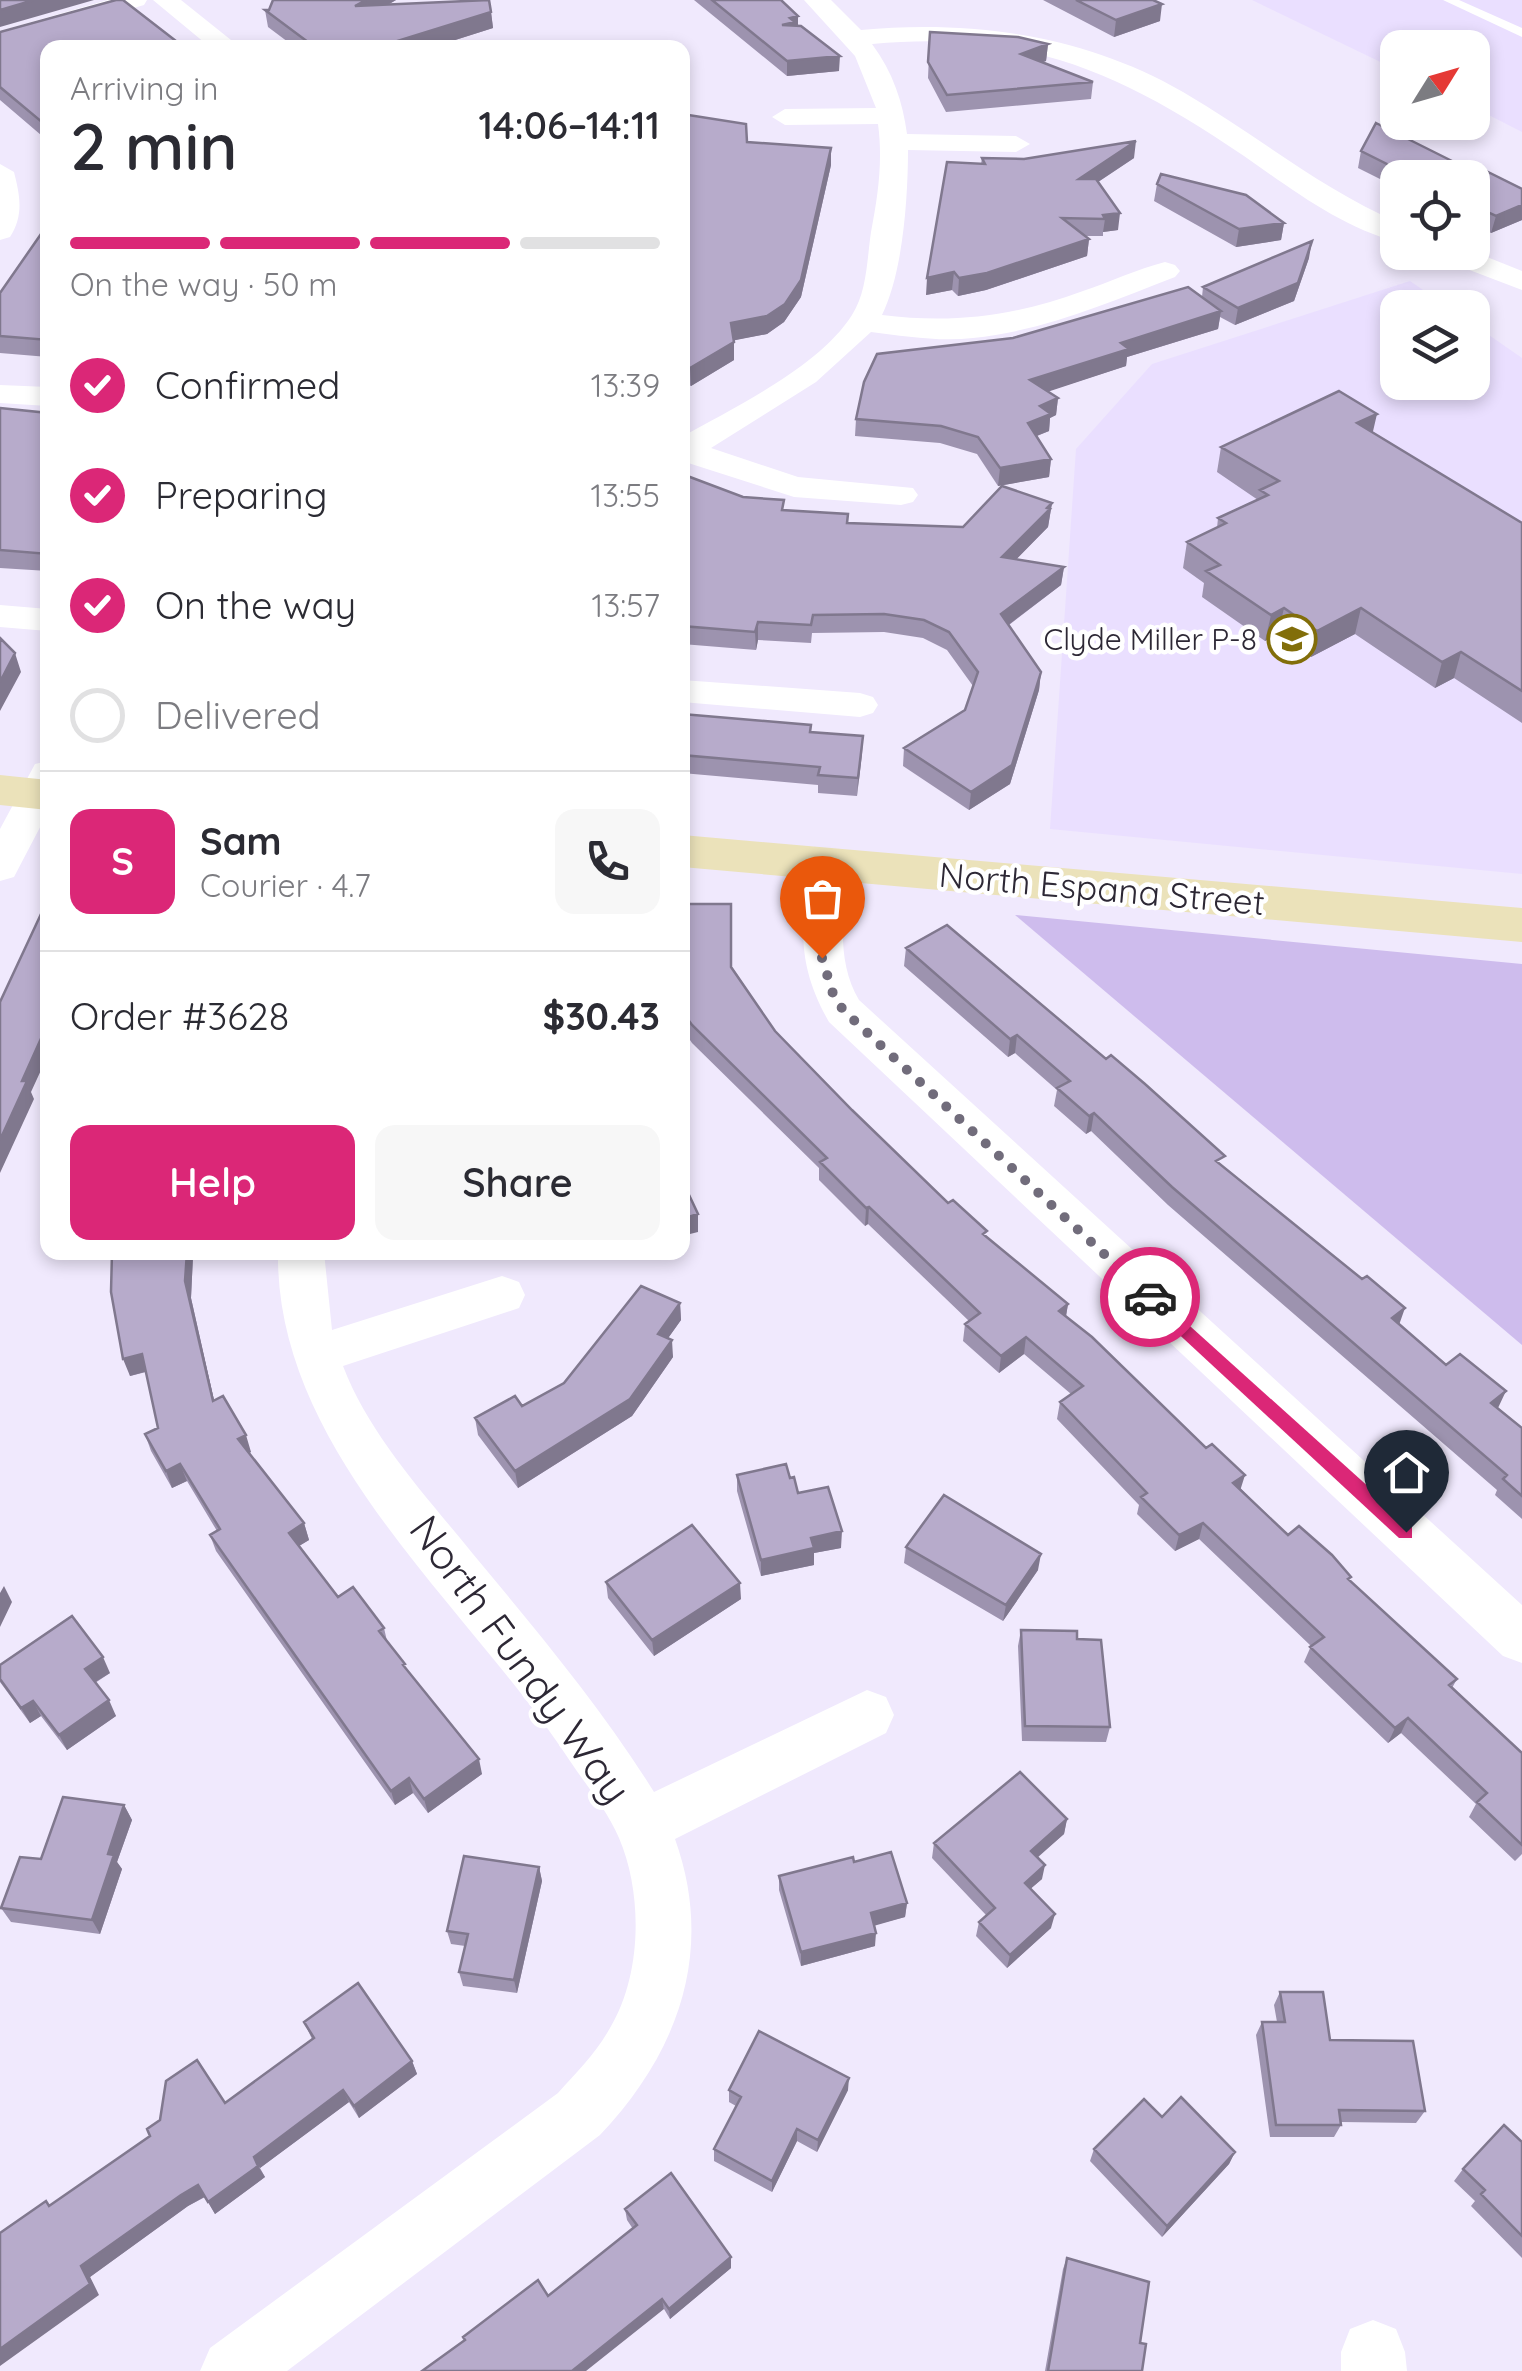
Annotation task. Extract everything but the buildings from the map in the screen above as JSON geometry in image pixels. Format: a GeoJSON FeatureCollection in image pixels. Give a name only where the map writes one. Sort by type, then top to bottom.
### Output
{"type":"FeatureCollection","features":[{"type":"Feature","properties":{"kind":"street"},"geometry":{"type":"LineString","coordinates":[[0,39],[135,0]]}},
{"type":"Feature","properties":{"kind":"street"},"geometry":{"type":"LineString","coordinates":[[165,0],[218,40]]}},
{"type":"Feature","properties":{"kind":"street"},"geometry":{"type":"LineString","coordinates":[[690,446],[801,377],[863,322],[873,301],[886,233],[895,129],[881,76],[856,38],[816,0]]}},
{"type":"Feature","properties":{"kind":"street"},"geometry":{"type":"LineString","coordinates":[[856,38],[922,31],[975,32],[1094,60],[1176,99],[1345,209],[1380,225]]}},
{"type":"Feature","properties":{"kind":"street"},"geometry":{"type":"LineString","coordinates":[[785,117],[1016,144]]}},
{"type":"Feature","properties":{"kind":"street"},"geometry":{"type":"LineString","coordinates":[[0,172],[8,204],[0,231]]}},
{"type":"Feature","properties":{"kind":"street"},"geometry":{"type":"LineString","coordinates":[[1490,268],[1522,281]]}},
{"type":"Feature","properties":{"kind":"street"},"geometry":{"type":"LineString","coordinates":[[863,322],[932,330],[977,328],[1092,298],[1164,271]]}},
{"type":"Feature","properties":{"kind":"street"},"geometry":{"type":"LineString","coordinates":[[0,394],[40,397]]}},
{"type":"Feature","properties":{"kind":"street"},"geometry":{"type":"LineString","coordinates":[[690,452],[794,487],[902,495]]}},
{"type":"Feature","properties":{"kind":"street"},"geometry":{"type":"LineString","coordinates":[[0,616],[40,619]]}},
{"type":"Feature","properties":{"kind":"street"},"geometry":{"type":"LineString","coordinates":[[690,692],[860,705]]}},
{"type":"Feature","properties":{"kind":"street"},"geometry":{"type":"LineString","coordinates":[[0,868],[33,788]]}},
{"type":"Feature","properties":{"kind":"street","name":"North Espana Street"},"geometry":{"type":"LineString","coordinates":[[690,853],[1522,924]]}},
{"type":"Feature","properties":{"kind":"street"},"geometry":{"type":"LineString","coordinates":[[830,865],[822,913],[822,958],[834,997],[844,1011],[1522,1639]]}},
{"type":"Feature","properties":{"kind":"street","name":"North Fundy Way"},"geometry":{"type":"LineString","coordinates":[[233,2371],[579,2114],[615,2076],[641,2030],[660,1974],[665,1920],[654,1856],[642,1826],[585,1734],[394,1489],[336,1404],[315,1355],[300,1278],[301,1260]]}},
{"type":"Feature","properties":{"kind":"street"},"geometry":{"type":"LineString","coordinates":[[315,1355],[502,1295]]}},
{"type":"Feature","properties":{"kind":"street"},"geometry":{"type":"LineString","coordinates":[[642,1826],[867,1714]]}},
{"type":"Feature","properties":{"kind":"lane"},"geometry":{"type":"LineString","coordinates":[[1448,0],[1522,32]]}},
{"type":"Feature","properties":{"kind":"shaded area"},"geometry":{"type":"Polygon","coordinates":[[[1252,0],[1522,0],[1522,132],[1490,116],[1490,30],[1380,30],[1380,62],[1252,0]]]}},
{"type":"Feature","properties":{"kind":"shaded area","name":"Clyde Miller P-8"},"geometry":{"type":"Polygon","coordinates":[[[1410,281],[1423,290],[1382,290],[1410,281]]]}},
{"type":"Feature","properties":{"kind":"shaded area","name":"Clyde Miller P-8"},"geometry":{"type":"Polygon","coordinates":[[[1380,291],[1380,400],[1490,400],[1490,336],[1522,358],[1522,874],[1050,829],[1076,449],[1152,364],[1380,291]]]}},
{"type":"Feature","properties":{"kind":"shaded area"},"geometry":{"type":"Polygon","coordinates":[[[1015,915],[1522,964],[1522,1345],[1015,915]]]}},
{"type":"Feature","properties":{"kind":"way so far"},"geometry":{"type":"LineString","coordinates":[[822,958],[834,997],[844,1011],[1150,1297]]}},
{"type":"Feature","properties":{"kind":"place","name":"Clyde Miller P-8"},"geometry":{"type":"Point","coordinates":[1292,639]}},
{"type":"Feature","properties":{"kind":"route"},"geometry":{"type":"LineString","coordinates":[[1150,1297],[1406,1532]]}}]}
